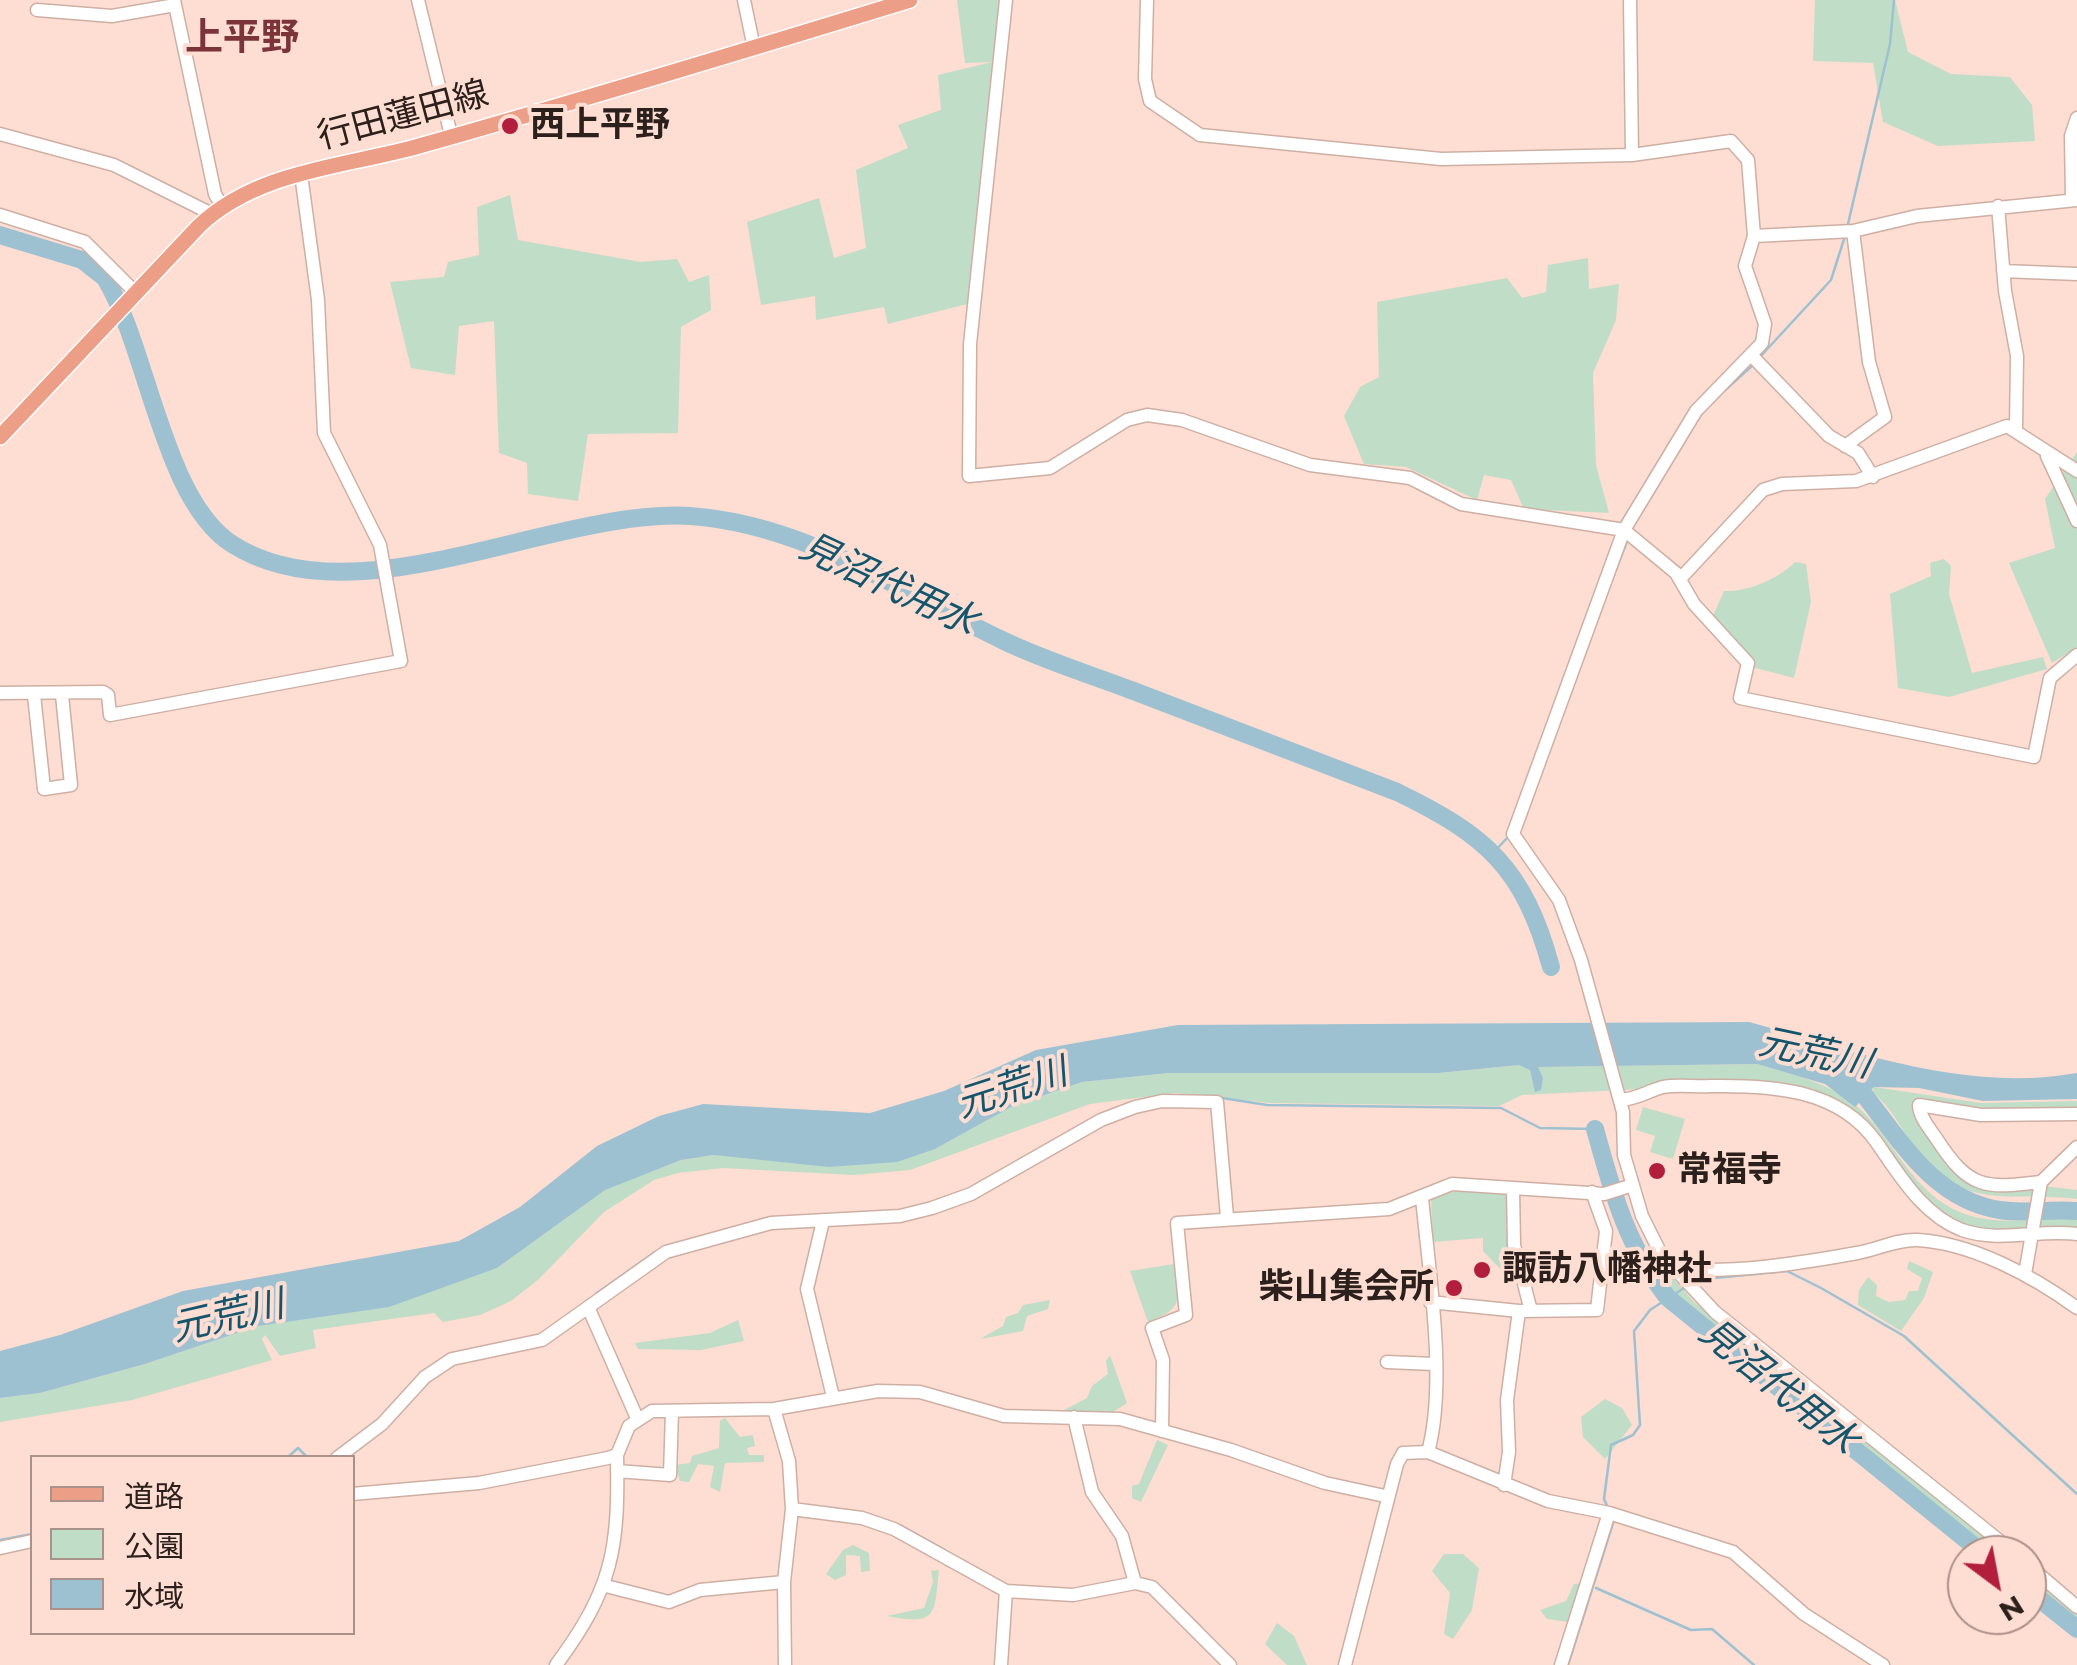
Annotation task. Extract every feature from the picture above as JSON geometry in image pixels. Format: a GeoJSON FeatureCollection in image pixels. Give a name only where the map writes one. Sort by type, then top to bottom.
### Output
{"type":"FeatureCollection","features":[{"type":"Feature","properties":{"kind":"main road","name":"行田蓮田線"},"geometry":{"type":"LineString","coordinates":[[2,432],[217,210],[301,174],[451,136],[910,0]]}},
{"type":"Feature","properties":{"kind":"street"},"geometry":{"type":"LineString","coordinates":[[418,0],[451,136]]}},
{"type":"Feature","properties":{"kind":"street"},"geometry":{"type":"LineString","coordinates":[[744,0],[754,48]]}},
{"type":"Feature","properties":{"kind":"street"},"geometry":{"type":"LineString","coordinates":[[1006,0],[970,344],[968,476],[1050,468],[1127,420],[1158,414],[1310,465],[1410,478],[1461,504],[1624,530],[1650,546],[1680,579],[1694,604],[1748,663],[1740,698],[2034,757],[2050,678],[2077,655]]}},
{"type":"Feature","properties":{"kind":"street"},"geometry":{"type":"LineString","coordinates":[[1147,0],[1144,79],[1150,101],[1200,136],[1442,159],[1632,155],[1731,141],[1742,148],[1748,160],[1754,236],[1745,272],[1765,324],[1762,342],[1753,357],[1696,411],[1624,530],[1513,834],[1559,900],[1592,998],[1619,1097],[1624,1155],[1651,1237],[1714,1312],[1991,1535]]}},
{"type":"Feature","properties":{"kind":"street"},"geometry":{"type":"LineString","coordinates":[[1630,0],[1632,155]]}},
{"type":"Feature","properties":{"kind":"street"},"geometry":{"type":"LineString","coordinates":[[36,10],[112,16],[175,2],[217,210]]}},
{"type":"Feature","properties":{"kind":"street"},"geometry":{"type":"LineString","coordinates":[[1754,236],[1853,232],[1916,216],[2075,200],[2071,136],[2077,118]]}},
{"type":"Feature","properties":{"kind":"street"},"geometry":{"type":"LineString","coordinates":[[0,134],[114,165],[217,210]]}},
{"type":"Feature","properties":{"kind":"street"},"geometry":{"type":"LineString","coordinates":[[0,694],[104,692],[108,695],[110,715],[401,661],[384,561],[324,433],[318,300],[301,174]]}},
{"type":"Feature","properties":{"kind":"street"},"geometry":{"type":"LineString","coordinates":[[1998,206],[2003,272],[2017,356],[2016,428],[2047,456],[2077,471]]}},
{"type":"Feature","properties":{"kind":"street"},"geometry":{"type":"LineString","coordinates":[[0,215],[84,242],[134,295]]}},
{"type":"Feature","properties":{"kind":"street"},"geometry":{"type":"LineString","coordinates":[[1846,446],[1885,417],[1869,362],[1853,232]]}},
{"type":"Feature","properties":{"kind":"street"},"geometry":{"type":"LineString","coordinates":[[2003,272],[2077,274]]}},
{"type":"Feature","properties":{"kind":"street"},"geometry":{"type":"LineString","coordinates":[[1753,357],[1829,436],[1858,453],[1873,477]]}},
{"type":"Feature","properties":{"kind":"street"},"geometry":{"type":"LineString","coordinates":[[1680,579],[1763,490],[1782,484],[1873,477],[1977,434],[2016,428]]}},
{"type":"Feature","properties":{"kind":"street"},"geometry":{"type":"LineString","coordinates":[[2047,456],[2077,521]]}},
{"type":"Feature","properties":{"kind":"street"},"geometry":{"type":"LineString","coordinates":[[34,695],[44,789],[71,786],[62,695]]}},
{"type":"Feature","properties":{"kind":"street"},"geometry":{"type":"LineString","coordinates":[[1619,1097],[1639,1098],[1663,1088],[1761,1085],[1815,1096],[1852,1116],[1874,1139],[1902,1182],[1950,1224],[1979,1234],[2077,1234]]}},
{"type":"Feature","properties":{"kind":"street"},"geometry":{"type":"LineString","coordinates":[[342,1455],[382,1424],[425,1377],[452,1359],[542,1340],[666,1252],[771,1222],[900,1216],[932,1208],[971,1194],[1102,1120],[1135,1107],[1187,1100],[1217,1102],[1227,1217]]}},
{"type":"Feature","properties":{"kind":"street"},"geometry":{"type":"LineString","coordinates":[[2040,1184],[2006,1188],[1970,1179],[1947,1154],[1918,1104],[1981,1115],[2077,1114]]}},
{"type":"Feature","properties":{"kind":"street"},"geometry":{"type":"LineString","coordinates":[[2025,1274],[2040,1184],[2077,1147]]}},
{"type":"Feature","properties":{"kind":"street"},"geometry":{"type":"LineString","coordinates":[[1162,1430],[1163,1360],[1152,1328],[1186,1315],[1177,1223],[1389,1209],[1452,1184],[1605,1192],[1633,1185]]}},
{"type":"Feature","properties":{"kind":"street"},"geometry":{"type":"LineString","coordinates":[[1504,1485],[1509,1452],[1507,1400],[1525,1311],[1514,1245],[1512,1190]]}},
{"type":"Feature","properties":{"kind":"street"},"geometry":{"type":"LineString","coordinates":[[1430,1302],[1525,1311],[1598,1310],[1606,1232],[1605,1192]]}},
{"type":"Feature","properties":{"kind":"street"},"geometry":{"type":"LineString","coordinates":[[1422,1198],[1434,1364],[1434,1430],[1428,1452]]}},
{"type":"Feature","properties":{"kind":"street"},"geometry":{"type":"LineString","coordinates":[[824,1221],[807,1289],[833,1397]]}},
{"type":"Feature","properties":{"kind":"street"},"geometry":{"type":"LineString","coordinates":[[1674,1269],[1770,1266],[1914,1240],[1938,1243],[2025,1274],[2077,1308]]}},
{"type":"Feature","properties":{"kind":"street"},"geometry":{"type":"LineString","coordinates":[[588,1307],[637,1418]]}},
{"type":"Feature","properties":{"kind":"street"},"geometry":{"type":"LineString","coordinates":[[1387,1362],[1434,1364]]}},
{"type":"Feature","properties":{"kind":"street"},"geometry":{"type":"LineString","coordinates":[[556,1665],[606,1586],[618,1505],[616,1455],[637,1418],[672,1411],[774,1409],[833,1397],[920,1392],[1004,1416],[1120,1419],[1325,1483],[1385,1496]]}},
{"type":"Feature","properties":{"kind":"street"},"geometry":{"type":"LineString","coordinates":[[774,1409],[789,1461],[792,1509],[784,1582],[785,1665]]}},
{"type":"Feature","properties":{"kind":"street"},"geometry":{"type":"LineString","coordinates":[[617,1471],[670,1475],[672,1411]]}},
{"type":"Feature","properties":{"kind":"street"},"geometry":{"type":"LineString","coordinates":[[1074,1417],[1092,1492],[1122,1536],[1134,1583]]}},
{"type":"Feature","properties":{"kind":"street"},"geometry":{"type":"LineString","coordinates":[[1346,1665],[1371,1575],[1385,1496],[1402,1453],[1428,1452],[1548,1501],[1609,1513],[1733,1552],[1804,1614],[1883,1665]]}},
{"type":"Feature","properties":{"kind":"street"},"geometry":{"type":"LineString","coordinates":[[355,1494],[480,1483],[616,1455]]}},
{"type":"Feature","properties":{"kind":"street"},"geometry":{"type":"LineString","coordinates":[[792,1509],[862,1518],[894,1529],[1006,1591],[1073,1595],[1134,1583],[1164,1594],[1230,1665]]}},
{"type":"Feature","properties":{"kind":"street"},"geometry":{"type":"LineString","coordinates":[[1560,1665],[1609,1513]]}},
{"type":"Feature","properties":{"kind":"street"},"geometry":{"type":"LineString","coordinates":[[0,1548],[30,1541]]}},
{"type":"Feature","properties":{"kind":"street"},"geometry":{"type":"LineString","coordinates":[[2047,1581],[2077,1607]]}},
{"type":"Feature","properties":{"kind":"street"},"geometry":{"type":"LineString","coordinates":[[606,1586],[670,1602],[700,1590],[784,1582]]}},
{"type":"Feature","properties":{"kind":"street"},"geometry":{"type":"LineString","coordinates":[[1001,1665],[1006,1591]]}},
{"type":"Feature","properties":{"kind":"green space"},"geometry":{"type":"Polygon","coordinates":[[[957,0],[999,0],[967,304],[888,324],[884,307],[816,320],[815,296],[761,305],[747,222],[819,198],[834,258],[866,248],[856,170],[908,148],[898,125],[941,110],[938,75],[992,62],[965,63],[957,0]]]}},
{"type":"Feature","properties":{"kind":"green space"},"geometry":{"type":"Polygon","coordinates":[[[1815,0],[1895,0],[1908,52],[1951,74],[2010,77],[2032,105],[2035,141],[1938,146],[1883,122],[1873,63],[1813,61],[1815,0]]]}},
{"type":"Feature","properties":{"kind":"green space"},"geometry":{"type":"Polygon","coordinates":[[[510,195],[518,240],[641,262],[677,259],[689,282],[709,275],[711,310],[681,327],[678,433],[588,434],[578,501],[528,494],[527,463],[499,453],[494,321],[459,326],[455,375],[411,368],[390,282],[444,277],[448,262],[479,255],[477,207],[510,195]]]}},
{"type":"Feature","properties":{"kind":"green space"},"geometry":{"type":"Polygon","coordinates":[[[1588,258],[1589,289],[1619,284],[1616,320],[1593,373],[1596,465],[1609,513],[1524,509],[1511,480],[1484,475],[1477,500],[1406,467],[1364,464],[1344,416],[1360,387],[1379,377],[1377,302],[1507,278],[1522,298],[1546,292],[1548,265],[1588,258]]]}},
{"type":"Feature","properties":{"kind":"green space"},"geometry":{"type":"Polygon","coordinates":[[[2077,452],[2077,647],[2052,663],[2009,563],[2055,548],[2045,499],[2077,452]]]}},
{"type":"Feature","properties":{"kind":"green space"},"geometry":{"type":"Polygon","coordinates":[[[1944,559],[1951,566],[1949,594],[1972,673],[2043,657],[2047,669],[1949,697],[1898,688],[1890,594],[1931,576],[1930,563],[1944,559]]]}},
{"type":"Feature","properties":{"kind":"green space"},"geometry":{"type":"Polygon","coordinates":[[[1795,562],[1806,564],[1811,602],[1794,678],[1752,667],[1713,616],[1724,591],[1762,583],[1795,562]]]}},
{"type":"Feature","properties":{"kind":"green space"},"geometry":{"type":"Polygon","coordinates":[[[1757,1064],[1816,1082],[1856,1105],[1924,1188],[1953,1209],[1996,1220],[2072,1219],[2077,1220],[2077,1231],[2025,1235],[1970,1230],[1944,1217],[1904,1180],[1856,1116],[1763,1083],[1522,1095],[1499,1106],[1270,1103],[1175,1093],[1090,1104],[910,1170],[853,1175],[723,1168],[678,1173],[654,1180],[604,1212],[539,1279],[511,1301],[480,1315],[443,1322],[434,1313],[313,1330],[316,1348],[280,1356],[265,1335],[262,1339],[272,1360],[132,1400],[0,1422],[0,1398],[40,1393],[145,1364],[258,1326],[497,1268],[605,1189],[681,1160],[714,1155],[935,1149],[1013,1106],[1082,1082],[1169,1073],[1439,1073],[1519,1065],[1530,1069],[1536,1091],[1541,1076],[1537,1067],[1757,1064]]]}},
{"type":"Feature","properties":{"kind":"green space"},"geometry":{"type":"Polygon","coordinates":[[[1874,1087],[1981,1103],[2077,1101],[2077,1111],[2042,1113],[1916,1105],[1953,1167],[1997,1191],[2044,1186],[2077,1190],[2077,1199],[1989,1195],[1951,1182],[1915,1148],[1872,1092],[1874,1087]]]}},
{"type":"Feature","properties":{"kind":"green space"},"geometry":{"type":"Polygon","coordinates":[[[1643,1107],[1685,1119],[1673,1159],[1650,1152],[1655,1136],[1636,1130],[1643,1107]]]}},
{"type":"Feature","properties":{"kind":"green space"},"geometry":{"type":"Polygon","coordinates":[[[1461,1189],[1508,1192],[1507,1237],[1515,1271],[1507,1276],[1483,1251],[1483,1238],[1433,1242],[1431,1199],[1461,1189]]]}},
{"type":"Feature","properties":{"kind":"green space"},"geometry":{"type":"Polygon","coordinates":[[[1621,1194],[1647,1257],[1655,1257],[1694,1302],[1982,1535],[1968,1535],[1677,1300],[1633,1239],[1617,1195],[1621,1194]]]}},
{"type":"Feature","properties":{"kind":"green space"},"geometry":{"type":"Polygon","coordinates":[[[1909,1261],[1933,1272],[1924,1298],[1901,1331],[1858,1305],[1859,1290],[1868,1277],[1877,1285],[1876,1296],[1889,1302],[1905,1300],[1909,1291],[1918,1291],[1922,1278],[1907,1269],[1909,1261]]]}},
{"type":"Feature","properties":{"kind":"green space"},"geometry":{"type":"Polygon","coordinates":[[[1174,1264],[1177,1302],[1169,1312],[1148,1322],[1130,1271],[1174,1264]]]}},
{"type":"Feature","properties":{"kind":"green space"},"geometry":{"type":"Polygon","coordinates":[[[1050,1300],[1048,1309],[1027,1316],[1023,1331],[980,1339],[1003,1326],[1006,1317],[1018,1313],[1023,1305],[1050,1300]]]}},
{"type":"Feature","properties":{"kind":"green space"},"geometry":{"type":"Polygon","coordinates":[[[738,1320],[744,1341],[701,1350],[638,1349],[635,1343],[710,1333],[738,1320]]]}},
{"type":"Feature","properties":{"kind":"green space"},"geometry":{"type":"Polygon","coordinates":[[[1110,1355],[1127,1403],[1113,1412],[1062,1411],[1087,1398],[1092,1386],[1108,1374],[1106,1361],[1110,1355]]]}},
{"type":"Feature","properties":{"kind":"green space"},"geometry":{"type":"Polygon","coordinates":[[[1605,1399],[1622,1408],[1632,1425],[1605,1459],[1583,1437],[1581,1417],[1605,1399]]]}},
{"type":"Feature","properties":{"kind":"green space"},"geometry":{"type":"Polygon","coordinates":[[[725,1418],[740,1437],[753,1435],[755,1446],[747,1448],[749,1455],[764,1455],[764,1462],[725,1463],[720,1492],[710,1487],[714,1466],[698,1464],[689,1482],[680,1481],[675,1465],[690,1463],[692,1456],[719,1448],[720,1421],[725,1418]]]}},
{"type":"Feature","properties":{"kind":"green space"},"geometry":{"type":"Polygon","coordinates":[[[1157,1440],[1168,1445],[1141,1502],[1132,1498],[1132,1486],[1139,1484],[1157,1440]]]}},
{"type":"Feature","properties":{"kind":"green space"},"geometry":{"type":"Polygon","coordinates":[[[853,1545],[869,1553],[870,1571],[861,1572],[860,1556],[846,1555],[846,1575],[835,1580],[826,1574],[843,1550],[853,1545]]]}},
{"type":"Feature","properties":{"kind":"green space"},"geometry":{"type":"Polygon","coordinates":[[[1444,1554],[1463,1554],[1479,1568],[1472,1610],[1453,1639],[1444,1634],[1450,1593],[1432,1571],[1444,1554]]]}},
{"type":"Feature","properties":{"kind":"green space"},"geometry":{"type":"Polygon","coordinates":[[[939,1570],[930,1614],[916,1619],[887,1616],[924,1608],[933,1582],[931,1571],[939,1570]]]}},
{"type":"Feature","properties":{"kind":"green space"},"geometry":{"type":"Polygon","coordinates":[[[1583,1583],[1568,1622],[1547,1619],[1540,1610],[1566,1601],[1574,1584],[1583,1583]]]}},
{"type":"Feature","properties":{"kind":"green space"},"geometry":{"type":"Polygon","coordinates":[[[2047,1588],[2077,1612],[2077,1623],[2047,1598],[2047,1588]]]}},
{"type":"Feature","properties":{"kind":"green space"},"geometry":{"type":"Polygon","coordinates":[[[1277,1623],[1294,1636],[1307,1665],[1287,1665],[1265,1644],[1277,1623]]]}},
{"type":"Feature","properties":{"kind":"water","name":"元荒川"},"geometry":{"type":"Polygon","coordinates":[[[1749,1022],[1870,1056],[1952,1073],[2035,1078],[2077,1073],[2077,1099],[1983,1101],[1919,1088],[1874,1087],[1855,1107],[1825,1084],[1757,1064],[1538,1067],[1543,1078],[1541,1090],[1535,1092],[1530,1070],[1519,1065],[1439,1073],[1169,1073],[1082,1082],[1013,1106],[935,1149],[897,1162],[829,1167],[714,1155],[681,1160],[605,1190],[497,1268],[389,1307],[258,1326],[145,1364],[40,1393],[0,1398],[0,1351],[60,1335],[183,1291],[459,1241],[520,1207],[597,1146],[659,1116],[703,1104],[870,1113],[944,1091],[1036,1050],[1178,1025],[1749,1022]]]}},
{"type":"Feature","properties":{"kind":"waterway"},"geometry":{"type":"LineString","coordinates":[[1848,224],[1890,44],[1894,0]]}},
{"type":"Feature","properties":{"kind":"waterway","name":"見沼代用水"},"geometry":{"type":"LineString","coordinates":[[0,235],[82,260],[105,278],[120,308],[189,494],[208,523],[232,544],[281,565],[336,572],[395,568],[636,518],[690,516],[773,532],[852,563],[1034,654],[1397,792],[1428,808],[1478,840],[1514,879],[1528,904],[1551,967]]}},
{"type":"Feature","properties":{"kind":"waterway"},"geometry":{"type":"LineString","coordinates":[[1759,358],[1831,280],[1845,236]]}},
{"type":"Feature","properties":{"kind":"waterway"},"geometry":{"type":"LineString","coordinates":[[1723,392],[1754,364]]}},
{"type":"Feature","properties":{"kind":"waterway"},"geometry":{"type":"LineString","coordinates":[[1616,570],[1627,541]]}},
{"type":"Feature","properties":{"kind":"waterway","name":"見沼代用水"},"geometry":{"type":"LineString","coordinates":[[1005,642],[1397,792],[1455,824],[1478,840],[1514,879],[1528,904],[1551,967]]}},
{"type":"Feature","properties":{"kind":"waterway"},"geometry":{"type":"LineString","coordinates":[[1494,852],[1508,837]]}},
{"type":"Feature","properties":{"kind":"waterway","name":"元荒川"},"geometry":{"type":"LineString","coordinates":[[1853,1081],[1916,1160],[1953,1192],[2000,1210],[2077,1211]]}},
{"type":"Feature","properties":{"kind":"waterway"},"geometry":{"type":"LineString","coordinates":[[1222,1098],[1267,1105],[1501,1108],[1540,1128],[1595,1129]]}},
{"type":"Feature","properties":{"kind":"waterway","name":"見沼代用水"},"geometry":{"type":"LineString","coordinates":[[1595,1129],[1631,1238],[1668,1298],[1960,1535]]}},
{"type":"Feature","properties":{"kind":"waterway"},"geometry":{"type":"LineString","coordinates":[[597,1293],[655,1252]]}},
{"type":"Feature","properties":{"kind":"waterway"},"geometry":{"type":"LineString","coordinates":[[1694,1280],[1787,1271],[1821,1288],[1904,1336],[2077,1494]]}},
{"type":"Feature","properties":{"kind":"waterway"},"geometry":{"type":"LineString","coordinates":[[1608,1508],[1604,1499],[1611,1445],[1633,1435],[1640,1425],[1634,1331],[1650,1310],[1684,1288]]}},
{"type":"Feature","properties":{"kind":"waterway"},"geometry":{"type":"LineString","coordinates":[[333,1455],[348,1442]]}},
{"type":"Feature","properties":{"kind":"waterway"},"geometry":{"type":"LineString","coordinates":[[290,1455],[298,1448],[305,1455]]}},
{"type":"Feature","properties":{"kind":"waterway"},"geometry":{"type":"LineString","coordinates":[[1568,1665],[1614,1520]]}},
{"type":"Feature","properties":{"kind":"waterway"},"geometry":{"type":"LineString","coordinates":[[900,1525],[945,1550]]}},
{"type":"Feature","properties":{"kind":"waterway"},"geometry":{"type":"LineString","coordinates":[[0,1540],[30,1534]]}},
{"type":"Feature","properties":{"kind":"waterway"},"geometry":{"type":"LineString","coordinates":[[1161,1588],[1201,1627]]}},
{"type":"Feature","properties":{"kind":"waterway"},"geometry":{"type":"LineString","coordinates":[[1596,1588],[1691,1630],[1712,1629],[1754,1665]]}},
{"type":"Feature","properties":{"kind":"waterway","name":"見沼代用水"},"geometry":{"type":"LineString","coordinates":[[2047,1605],[2077,1629]]}},
{"type":"Feature","properties":{"kind":"place","name":"西上平野"},"geometry":{"type":"Point","coordinates":[510,126]}},
{"type":"Feature","properties":{"kind":"place","name":"常福寺"},"geometry":{"type":"Point","coordinates":[1657,1171]}},
{"type":"Feature","properties":{"kind":"place","name":"諏訪八幡神社"},"geometry":{"type":"Point","coordinates":[1482,1270]}},
{"type":"Feature","properties":{"kind":"place","name":"柴山集会所"},"geometry":{"type":"Point","coordinates":[1454,1288]}},
{"type":"Feature","properties":{"kind":"district","name":"上平野"},"geometry":{"type":"Point","coordinates":[242,39]}}]}
